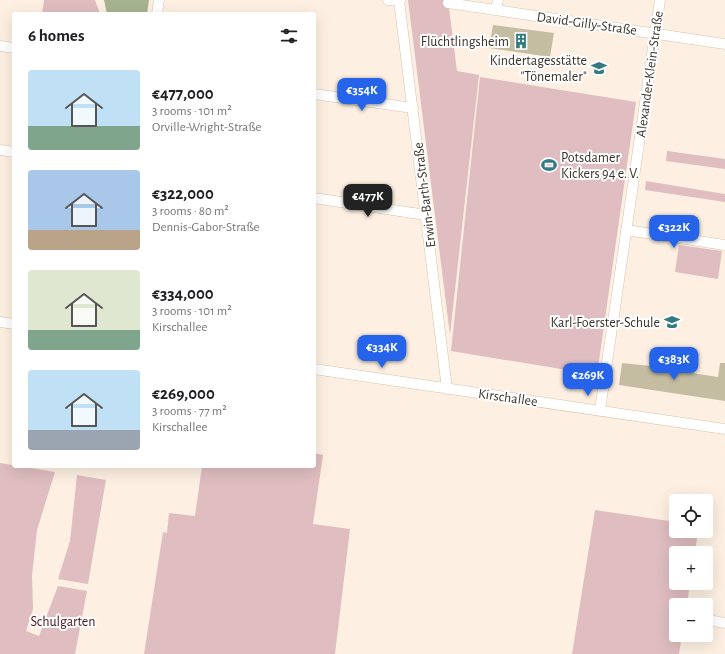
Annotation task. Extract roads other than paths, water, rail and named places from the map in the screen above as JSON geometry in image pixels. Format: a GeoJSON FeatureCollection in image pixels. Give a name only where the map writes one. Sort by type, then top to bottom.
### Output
{"type":"FeatureCollection","features":[{"type":"Feature","properties":{"kind":"street"},"geometry":{"type":"LineString","coordinates":[[157,12],[159,0]]}},
{"type":"Feature","properties":{"kind":"street"},"geometry":{"type":"LineString","coordinates":[[388,0],[400,1]]}},
{"type":"Feature","properties":{"kind":"street","name":"Alexander-Klein-Straße"},"geometry":{"type":"LineString","coordinates":[[600,410],[660,0]]}},
{"type":"Feature","properties":{"kind":"street","name":"Erwin-Barth-Straße"},"geometry":{"type":"LineString","coordinates":[[400,1],[447,389]]}},
{"type":"Feature","properties":{"kind":"street","name":"David-Gilly-Straße"},"geometry":{"type":"LineString","coordinates":[[448,3],[497,5],[655,34],[725,44]]}},
{"type":"Feature","properties":{"kind":"street"},"geometry":{"type":"LineString","coordinates":[[0,46],[12,48]]}},
{"type":"Feature","properties":{"kind":"street"},"geometry":{"type":"LineString","coordinates":[[316,94],[413,108]]}},
{"type":"Feature","properties":{"kind":"street"},"geometry":{"type":"LineString","coordinates":[[0,150],[12,152]]}},
{"type":"Feature","properties":{"kind":"street"},"geometry":{"type":"LineString","coordinates":[[316,198],[426,215]]}},
{"type":"Feature","properties":{"kind":"street"},"geometry":{"type":"LineString","coordinates":[[626,230],[725,245]]}},
{"type":"Feature","properties":{"kind":"street"},"geometry":{"type":"LineString","coordinates":[[0,322],[12,324]]}},
{"type":"Feature","properties":{"kind":"street","name":"Kirschallee"},"geometry":{"type":"LineString","coordinates":[[316,369],[725,429]]}},
{"type":"Feature","properties":{"kind":"street"},"geometry":{"type":"LineString","coordinates":[[713,621],[725,623]]}},
{"type":"Feature","properties":{"kind":"place","name":"Flüchtlingsheim"},"geometry":{"type":"Point","coordinates":[521,41]}},
{"type":"Feature","properties":{"kind":"place","name":"Kindertagesstätte \"Tönemaler\""},"geometry":{"type":"Point","coordinates":[599,68]}},
{"type":"Feature","properties":{"kind":"place","name":"Potsdamer Kickers 94 e. V."},"geometry":{"type":"Point","coordinates":[549,165]}},
{"type":"Feature","properties":{"kind":"place","name":"Karl-Foerster-Schule"},"geometry":{"type":"Point","coordinates":[672,322]}},
{"type":"Feature","properties":{"kind":"park label","name":"Schulgarten"},"geometry":{"type":"Point","coordinates":[63,621]}}]}
